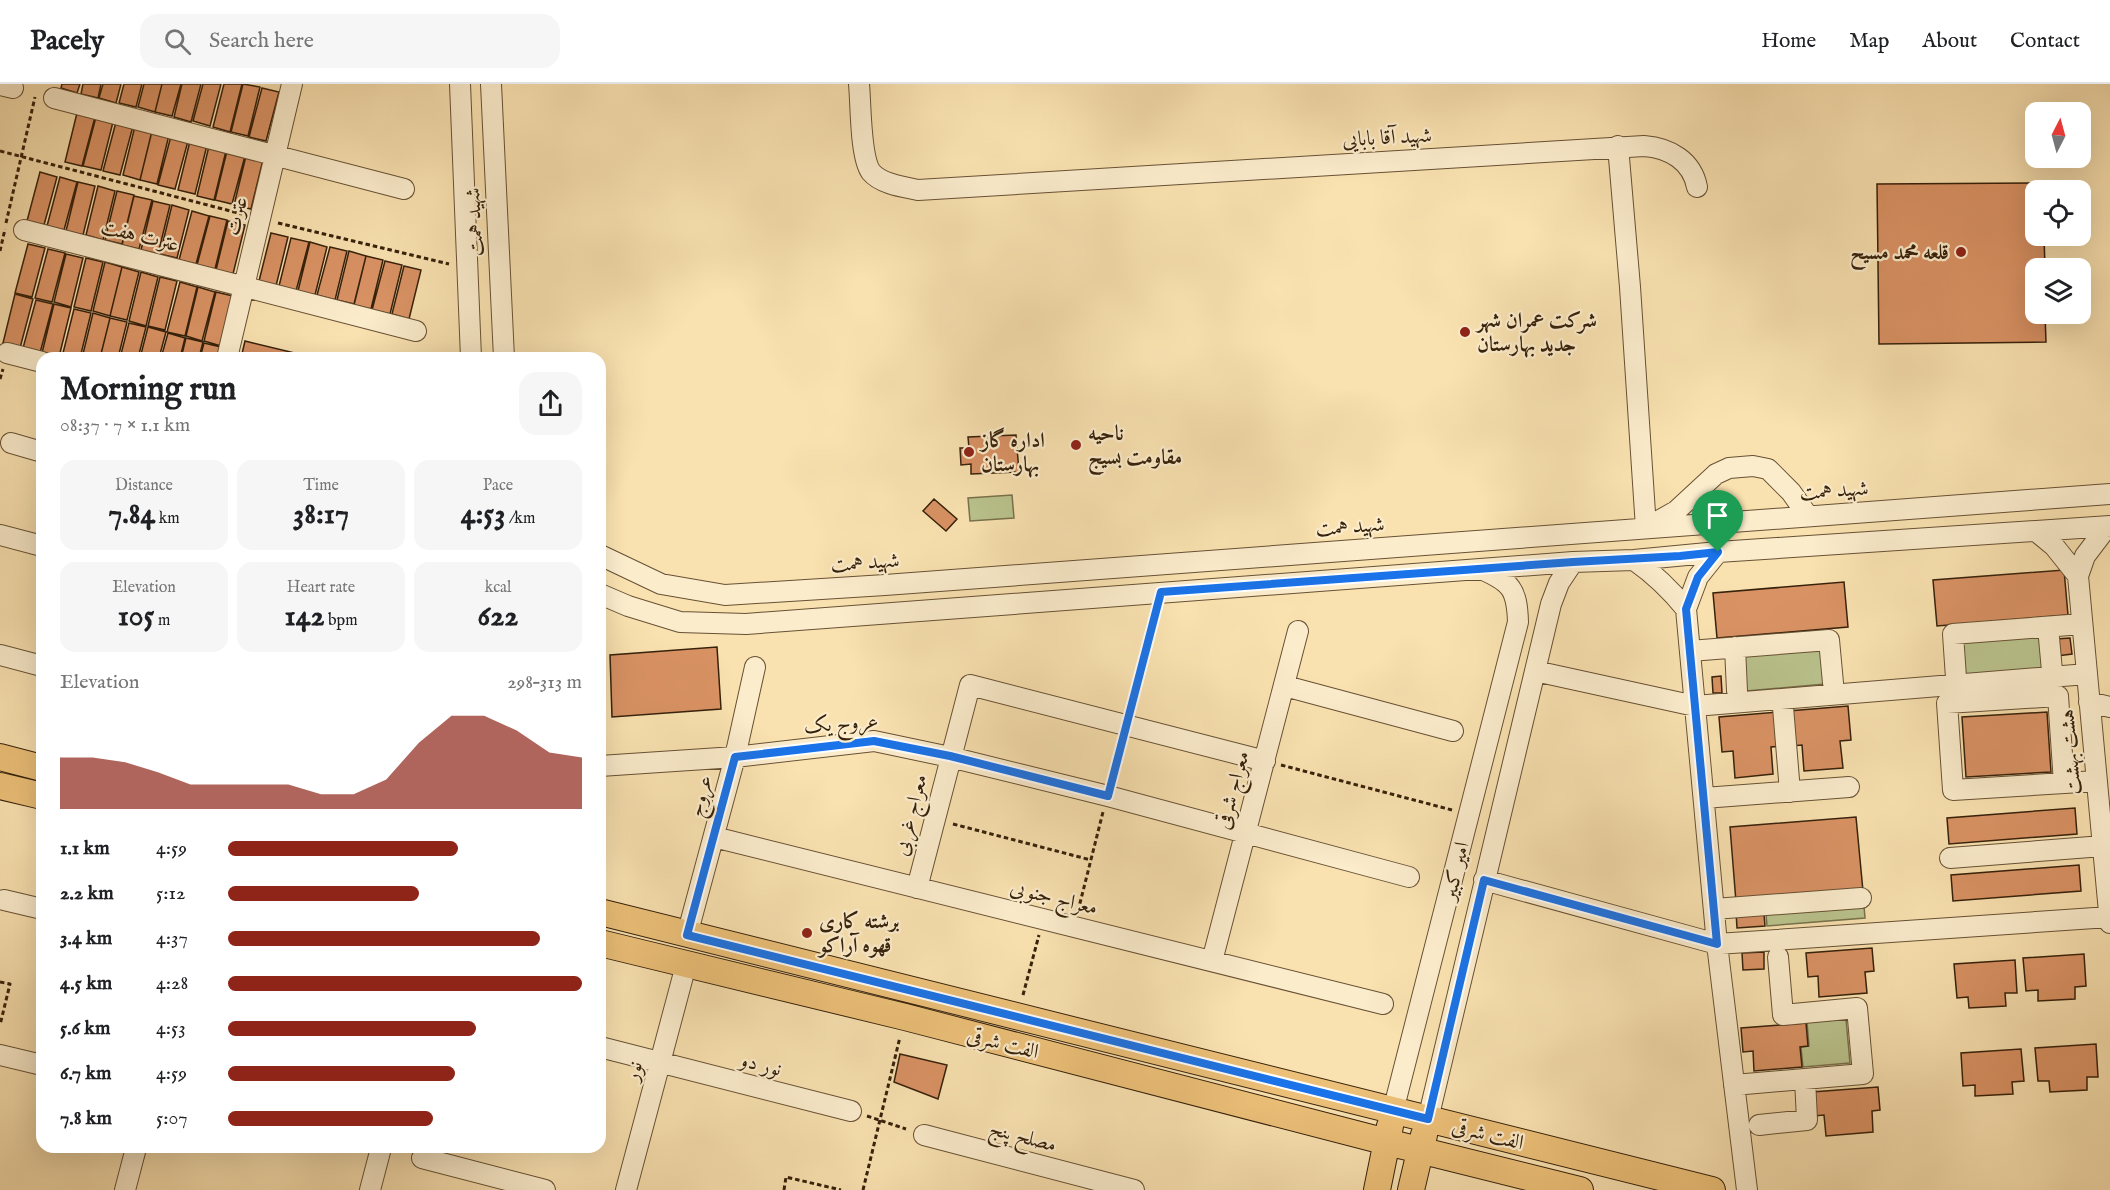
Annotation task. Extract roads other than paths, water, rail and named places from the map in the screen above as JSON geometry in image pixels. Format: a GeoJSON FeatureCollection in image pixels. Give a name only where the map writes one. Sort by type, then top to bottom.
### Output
{"type":"FeatureCollection","features":[{"type":"Feature","properties":{"kind":"main road"},"geometry":{"type":"LineString","coordinates":[[0,757],[36,766]]}},
{"type":"Feature","properties":{"kind":"main road"},"geometry":{"type":"LineString","coordinates":[[0,786],[36,795]]}},
{"type":"Feature","properties":{"kind":"main road","name":"الفت شرقی"},"geometry":{"type":"LineString","coordinates":[[606,914],[1712,1190]]}},
{"type":"Feature","properties":{"kind":"main road","name":"الفت شرقی"},"geometry":{"type":"LineString","coordinates":[[606,945],[905,1017],[1580,1190]]}},
{"type":"Feature","properties":{"kind":"main road","name":"امیر کبیر"},"geometry":{"type":"LineString","coordinates":[[1377,1190],[1394,1111]]}},
{"type":"Feature","properties":{"kind":"main road","name":"امیر کبیر"},"geometry":{"type":"LineString","coordinates":[[1411,1190],[1428,1119]]}},
{"type":"Feature","properties":{"kind":"street","name":"عترت"},"geometry":{"type":"LineString","coordinates":[[228,352],[292,84]]}},
{"type":"Feature","properties":{"kind":"street","name":"شهید همت"},"geometry":{"type":"LineString","coordinates":[[460,84],[471,352]]}},
{"type":"Feature","properties":{"kind":"street","name":"شهید همت"},"geometry":{"type":"LineString","coordinates":[[491,84],[504,352]]}},
{"type":"Feature","properties":{"kind":"street","name":"شهید آقا بابایی"},"geometry":{"type":"LineString","coordinates":[[859,84],[864,149],[866,162],[872,173],[900,187],[918,190],[1618,146]]}},
{"type":"Feature","properties":{"kind":"street"},"geometry":{"type":"LineString","coordinates":[[45,96],[404,189]]}},
{"type":"Feature","properties":{"kind":"street"},"geometry":{"type":"LineString","coordinates":[[1697,188],[1693,173],[1678,157],[1669,152],[1651,146],[1618,146],[1646,528],[1676,511],[1716,474],[1729,468],[1753,466],[1768,469],[1791,492],[1808,516]]}},
{"type":"Feature","properties":{"kind":"street"},"geometry":{"type":"LineString","coordinates":[[465,216],[497,214]]}},
{"type":"Feature","properties":{"kind":"street","name":"عترت هفت"},"geometry":{"type":"LineString","coordinates":[[24,230],[416,331]]}},
{"type":"Feature","properties":{"kind":"street"},"geometry":{"type":"LineString","coordinates":[[7,353],[36,360]]}},
{"type":"Feature","properties":{"kind":"street"},"geometry":{"type":"LineString","coordinates":[[11,443],[36,450]]}},
{"type":"Feature","properties":{"kind":"street","name":"شهید همت"},"geometry":{"type":"LineString","coordinates":[[606,558],[661,584],[725,596],[2110,494]]}},
{"type":"Feature","properties":{"kind":"street"},"geometry":{"type":"LineString","coordinates":[[606,597],[680,622],[746,624],[1481,568],[1634,560],[1718,552],[2108,527]]}},
{"type":"Feature","properties":{"kind":"street"},"geometry":{"type":"LineString","coordinates":[[2078,576],[2085,556],[2108,527]]}},
{"type":"Feature","properties":{"kind":"street"},"geometry":{"type":"LineString","coordinates":[[2037,532],[2054,546],[2078,576]]}},
{"type":"Feature","properties":{"kind":"street"},"geometry":{"type":"LineString","coordinates":[[0,535],[36,544]]}},
{"type":"Feature","properties":{"kind":"street"},"geometry":{"type":"LineString","coordinates":[[1718,552],[1698,577],[1686,609],[1717,944],[1747,1190]]}},
{"type":"Feature","properties":{"kind":"street"},"geometry":{"type":"LineString","coordinates":[[1634,560],[1671,589],[1686,609]]}},
{"type":"Feature","properties":{"kind":"street","name":"امیر کبیر"},"geometry":{"type":"LineString","coordinates":[[1428,1119],[1555,592],[1573,562]]}},
{"type":"Feature","properties":{"kind":"street","name":"امیر کبیر"},"geometry":{"type":"LineString","coordinates":[[1394,1111],[1518,622],[1517,602],[1512,588],[1500,577],[1481,568]]}},
{"type":"Feature","properties":{"kind":"street","name":"هشت بهشت"},"geometry":{"type":"LineString","coordinates":[[2078,576],[2110,923]]}},
{"type":"Feature","properties":{"kind":"street"},"geometry":{"type":"LineString","coordinates":[[1956,678],[1953,634],[2082,624]]}},
{"type":"Feature","properties":{"kind":"street"},"geometry":{"type":"LineString","coordinates":[[2048,627],[2052,671]]}},
{"type":"Feature","properties":{"kind":"street","name":"معراج شرقی"},"geometry":{"type":"LineString","coordinates":[[1212,961],[1298,631]]}},
{"type":"Feature","properties":{"kind":"street"},"geometry":{"type":"LineString","coordinates":[[1690,651],[1829,640],[1833,683]]}},
{"type":"Feature","properties":{"kind":"street"},"geometry":{"type":"LineString","coordinates":[[1735,647],[1737,691]]}},
{"type":"Feature","properties":{"kind":"street"},"geometry":{"type":"LineString","coordinates":[[0,655],[36,664]]}},
{"type":"Feature","properties":{"kind":"street","name":"عروج"},"geometry":{"type":"LineString","coordinates":[[687,935],[735,757],[755,668]]}},
{"type":"Feature","properties":{"kind":"street"},"geometry":{"type":"LineString","coordinates":[[1535,671],[1695,706],[2087,674]]}},
{"type":"Feature","properties":{"kind":"street","name":"معراج غربی"},"geometry":{"type":"LineString","coordinates":[[917,888],[970,685],[1265,761]]}},
{"type":"Feature","properties":{"kind":"street"},"geometry":{"type":"LineString","coordinates":[[1285,686],[1453,731]]}},
{"type":"Feature","properties":{"kind":"street"},"geometry":{"type":"LineString","coordinates":[[2064,783],[2058,696],[1947,703],[1953,790],[2097,781]]}},
{"type":"Feature","properties":{"kind":"street"},"geometry":{"type":"LineString","coordinates":[[2090,702],[2110,707]]}},
{"type":"Feature","properties":{"kind":"street"},"geometry":{"type":"LineString","coordinates":[[1784,707],[1790,792]]}},
{"type":"Feature","properties":{"kind":"street","name":"عروج یک"},"geometry":{"type":"LineString","coordinates":[[606,766],[735,757],[874,741],[950,756],[1108,796],[1409,877]]}},
{"type":"Feature","properties":{"kind":"street"},"geometry":{"type":"LineString","coordinates":[[1704,798],[1849,787]]}},
{"type":"Feature","properties":{"kind":"street","name":"معراج جنوبی"},"geometry":{"type":"LineString","coordinates":[[714,837],[1383,1004]]}},
{"type":"Feature","properties":{"kind":"street"},"geometry":{"type":"LineString","coordinates":[[1950,858],[2103,846]]}},
{"type":"Feature","properties":{"kind":"street"},"geometry":{"type":"LineString","coordinates":[[1484,880],[1717,944],[2109,917]]}},
{"type":"Feature","properties":{"kind":"street"},"geometry":{"type":"LineString","coordinates":[[1714,909],[1861,898]]}},
{"type":"Feature","properties":{"kind":"street"},"geometry":{"type":"LineString","coordinates":[[4,900],[36,908]]}},
{"type":"Feature","properties":{"kind":"street"},"geometry":{"type":"LineString","coordinates":[[1734,1085],[1863,1074],[1857,1008],[1784,1015],[1778,957]]}},
{"type":"Feature","properties":{"kind":"street","name":"نور"},"geometry":{"type":"LineString","coordinates":[[626,1190],[686,965]]}},
{"type":"Feature","properties":{"kind":"street","name":"نور دو"},"geometry":{"type":"LineString","coordinates":[[606,1049],[851,1111]]}},
{"type":"Feature","properties":{"kind":"street"},"geometry":{"type":"LineString","coordinates":[[0,1055],[36,1064]]}},
{"type":"Feature","properties":{"kind":"street"},"geometry":{"type":"LineString","coordinates":[[1759,1125],[1807,1120],[1805,1079]]}},
{"type":"Feature","properties":{"kind":"street","name":"مصلح پنج"},"geometry":{"type":"LineString","coordinates":[[924,1135],[1108,1187],[1134,1190]]}},
{"type":"Feature","properties":{"kind":"street"},"geometry":{"type":"LineString","coordinates":[[125,1190],[135,1153]]}},
{"type":"Feature","properties":{"kind":"street"},"geometry":{"type":"LineString","coordinates":[[370,1190],[380,1153]]}},
{"type":"Feature","properties":{"kind":"street"},"geometry":{"type":"LineString","coordinates":[[423,1158],[544,1190]]}},
{"type":"Feature","properties":{"kind":"place","name":"قلعه محمد مسیح"},"geometry":{"type":"Point","coordinates":[1961,252]}},
{"type":"Feature","properties":{"kind":"place","name":"شرکت عمران شهر جدید بهارستان"},"geometry":{"type":"Point","coordinates":[1465,332]}},
{"type":"Feature","properties":{"kind":"place","name":"ناحیه مقاومت بسیج"},"geometry":{"type":"Point","coordinates":[1076,445]}},
{"type":"Feature","properties":{"kind":"place","name":"اداره گاز بهارستان"},"geometry":{"type":"Point","coordinates":[969,452]}},
{"type":"Feature","properties":{"kind":"place","name":"برشته کاری قهوه آراکو"},"geometry":{"type":"Point","coordinates":[807,933]}}]}
